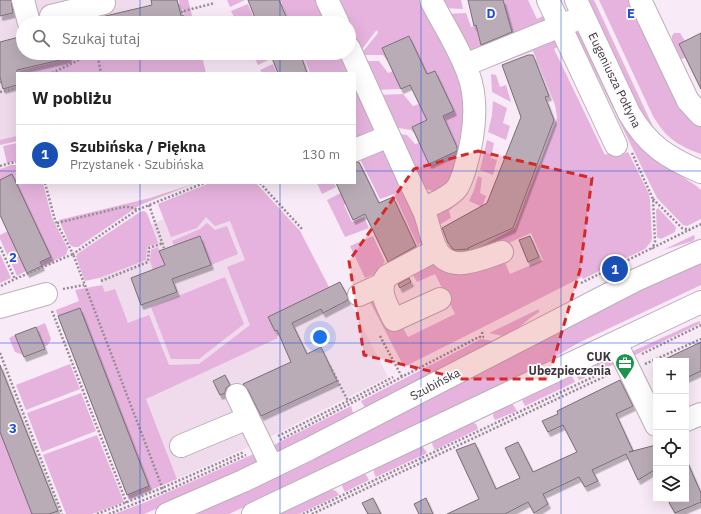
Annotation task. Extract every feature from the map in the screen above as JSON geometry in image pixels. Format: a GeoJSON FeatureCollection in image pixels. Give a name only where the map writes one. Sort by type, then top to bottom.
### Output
{"type":"FeatureCollection","features":[{"type":"Feature","properties":{"kind":"main road"},"geometry":{"type":"LineString","coordinates":[[23,0],[27,16]]}},
{"type":"Feature","properties":{"kind":"main road"},"geometry":{"type":"LineString","coordinates":[[51,16],[104,3],[103,0]]}},
{"type":"Feature","properties":{"kind":"main road"},"geometry":{"type":"LineString","coordinates":[[327,0],[335,16]]}},
{"type":"Feature","properties":{"kind":"main road"},"geometry":{"type":"LineString","coordinates":[[423,208],[456,190],[459,184],[468,156],[473,124],[474,101],[471,83],[465,65],[431,0]]}},
{"type":"Feature","properties":{"kind":"main road"},"geometry":{"type":"LineString","coordinates":[[548,0],[616,145]]}},
{"type":"Feature","properties":{"kind":"main road"},"geometry":{"type":"LineString","coordinates":[[640,0],[688,101],[701,115]]}},
{"type":"Feature","properties":{"kind":"main road"},"geometry":{"type":"LineString","coordinates":[[465,65],[561,26],[580,8]]}},
{"type":"Feature","properties":{"kind":"main road","name":"Eugeniusza Połtyna"},"geometry":{"type":"LineString","coordinates":[[580,8],[629,113],[638,128],[658,149],[692,168],[701,182]]}},
{"type":"Feature","properties":{"kind":"main road"},"geometry":{"type":"LineString","coordinates":[[354,60],[423,208],[436,250],[447,261],[461,265],[502,252]]}},
{"type":"Feature","properties":{"kind":"main road"},"geometry":{"type":"LineString","coordinates":[[356,150],[389,136]]}},
{"type":"Feature","properties":{"kind":"main road"},"geometry":{"type":"LineString","coordinates":[[436,250],[391,273],[387,276],[382,289],[383,295],[394,320],[440,299]]}},
{"type":"Feature","properties":{"kind":"main road","name":"Szubińska"},"geometry":{"type":"LineString","coordinates":[[167,514],[243,482],[636,280],[701,251]]}},
{"type":"Feature","properties":{"kind":"main road"},"geometry":{"type":"LineString","coordinates":[[359,295],[383,284]]}},
{"type":"Feature","properties":{"kind":"main road"},"geometry":{"type":"LineString","coordinates":[[0,307],[46,294]]}},
{"type":"Feature","properties":{"kind":"main road"},"geometry":{"type":"LineString","coordinates":[[253,514],[701,302]]}},
{"type":"Feature","properties":{"kind":"main road"},"geometry":{"type":"LineString","coordinates":[[616,343],[653,418]]}},
{"type":"Feature","properties":{"kind":"main road"},"geometry":{"type":"LineString","coordinates":[[237,395],[272,467]]}},
{"type":"Feature","properties":{"kind":"main road"},"geometry":{"type":"LineString","coordinates":[[689,419],[701,414]]}},
{"type":"Feature","properties":{"kind":"main road"},"geometry":{"type":"LineString","coordinates":[[181,446],[248,418]]}},
{"type":"Feature","properties":{"kind":"path"},"geometry":{"type":"LineString","coordinates":[[182,16],[181,12],[215,3]]}},
{"type":"Feature","properties":{"kind":"path"},"geometry":{"type":"LineString","coordinates":[[54,72],[79,60]]}},
{"type":"Feature","properties":{"kind":"path"},"geometry":{"type":"LineString","coordinates":[[99,60],[102,72]]}},
{"type":"Feature","properties":{"kind":"path"},"geometry":{"type":"LineString","coordinates":[[0,92],[16,88]]}},
{"type":"Feature","properties":{"kind":"path"},"geometry":{"type":"LineString","coordinates":[[0,166],[16,162]]}},
{"type":"Feature","properties":{"kind":"path"},"geometry":{"type":"LineString","coordinates":[[46,184],[57,223],[73,254],[164,492]]}},
{"type":"Feature","properties":{"kind":"path"},"geometry":{"type":"LineString","coordinates":[[0,286],[73,254],[137,210],[202,184]]}},
{"type":"Feature","properties":{"kind":"path"},"geometry":{"type":"LineString","coordinates":[[261,184],[302,229]]}},
{"type":"Feature","properties":{"kind":"path"},"geometry":{"type":"LineString","coordinates":[[653,199],[682,228],[690,230]]}},
{"type":"Feature","properties":{"kind":"path"},"geometry":{"type":"LineString","coordinates":[[149,205],[164,248]]}},
{"type":"Feature","properties":{"kind":"path"},"geometry":{"type":"LineString","coordinates":[[57,223],[123,207],[131,207],[137,210]]}},
{"type":"Feature","properties":{"kind":"path"},"geometry":{"type":"LineString","coordinates":[[581,283],[701,224]]}},
{"type":"Feature","properties":{"kind":"path"},"geometry":{"type":"LineString","coordinates":[[101,281],[148,262],[149,248],[163,243]]}},
{"type":"Feature","properties":{"kind":"path"},"geometry":{"type":"LineString","coordinates":[[0,247],[16,279]]}},
{"type":"Feature","properties":{"kind":"path"},"geometry":{"type":"LineString","coordinates":[[84,285],[49,291],[46,294],[128,506]]}},
{"type":"Feature","properties":{"kind":"path"},"geometry":{"type":"LineString","coordinates":[[312,514],[627,366],[701,325]]}},
{"type":"Feature","properties":{"kind":"path"},"geometry":{"type":"LineString","coordinates":[[109,514],[164,492],[262,448],[483,336],[482,332]]}},
{"type":"Feature","properties":{"kind":"path"},"geometry":{"type":"LineString","coordinates":[[380,336],[402,377]]}},
{"type":"Feature","properties":{"kind":"path"},"geometry":{"type":"LineString","coordinates":[[303,514],[578,384],[627,366],[636,369],[701,339]]}},
{"type":"Feature","properties":{"kind":"path"},"geometry":{"type":"LineString","coordinates":[[0,353],[62,514]]}},
{"type":"Feature","properties":{"kind":"path"},"geometry":{"type":"LineString","coordinates":[[330,366],[348,401]]}},
{"type":"Feature","properties":{"kind":"path"},"geometry":{"type":"LineString","coordinates":[[578,384],[580,388]]}},
{"type":"Feature","properties":{"kind":"highlighted area"},"geometry":{"type":"Polygon","coordinates":[[[478,151],[592,178],[580,270],[548,379],[462,379],[364,355],[349,261],[414,169],[478,151]]]}},
{"type":"Feature","properties":{"kind":"shaded area"},"geometry":{"type":"Polygon","coordinates":[[[0,0],[188,0],[192,16],[16,16],[16,60],[203,60],[206,72],[16,72],[16,141],[0,145],[0,0]]]}},
{"type":"Feature","properties":{"kind":"shaded area"},"geometry":{"type":"Polygon","coordinates":[[[179,0],[188,0],[192,16],[185,16],[183,9],[181,9],[179,0]]]}},
{"type":"Feature","properties":{"kind":"shaded area"},"geometry":{"type":"Polygon","coordinates":[[[227,0],[245,0],[230,7],[227,0]]]}},
{"type":"Feature","properties":{"kind":"shaded area"},"geometry":{"type":"Polygon","coordinates":[[[280,0],[318,0],[326,16],[287,16],[280,0]]]}},
{"type":"Feature","properties":{"kind":"shaded area"},"geometry":{"type":"Polygon","coordinates":[[[333,0],[427,0],[467,84],[460,171],[436,192],[423,188],[394,133],[407,135],[415,144],[419,143],[429,164],[459,150],[443,116],[453,111],[435,71],[427,74],[409,36],[382,48],[389,63],[383,55],[360,55],[378,33],[377,30],[360,52],[357,52],[356,16],[341,16],[333,0]]]}},
{"type":"Feature","properties":{"kind":"shaded area"},"geometry":{"type":"Polygon","coordinates":[[[439,0],[461,0],[463,9],[443,8],[439,0]]]}},
{"type":"Feature","properties":{"kind":"shaded area"},"geometry":{"type":"Polygon","coordinates":[[[503,0],[528,0],[537,19],[545,15],[549,16],[551,20],[550,24],[541,30],[539,27],[531,30],[530,34],[479,53],[472,53],[466,50],[457,40],[446,14],[466,13],[471,27],[478,25],[479,28],[477,29],[482,46],[513,38],[503,0]]]}},
{"type":"Feature","properties":{"kind":"shaded area"},"geometry":{"type":"Polygon","coordinates":[[[586,0],[594,0],[656,133],[636,107],[586,0]]]}},
{"type":"Feature","properties":{"kind":"shaded area"},"geometry":{"type":"Polygon","coordinates":[[[599,0],[636,0],[701,125],[701,154],[672,139],[657,122],[599,0]]]}},
{"type":"Feature","properties":{"kind":"shaded area"},"geometry":{"type":"Polygon","coordinates":[[[248,4],[253,16],[234,16],[231,11],[248,4]]]}},
{"type":"Feature","properties":{"kind":"shaded area"},"geometry":{"type":"Polygon","coordinates":[[[574,29],[579,29],[621,120],[663,164],[701,190],[701,219],[687,226],[683,225],[657,198],[574,29]]]}},
{"type":"Feature","properties":{"kind":"shaded area"},"geometry":{"type":"Polygon","coordinates":[[[674,33],[680,33],[685,41],[679,44],[685,58],[681,59],[672,40],[674,33]]]}},
{"type":"Feature","properties":{"kind":"shaded area"},"geometry":{"type":"Polygon","coordinates":[[[556,34],[561,38],[561,45],[554,49],[605,155],[615,150],[619,156],[628,152],[649,194],[651,242],[645,249],[583,279],[582,277],[404,367],[367,296],[377,297],[381,300],[392,324],[399,321],[408,337],[455,314],[435,274],[417,282],[410,270],[435,258],[443,264],[460,270],[503,258],[510,274],[543,260],[531,233],[485,253],[458,259],[515,228],[557,118],[555,105],[533,51],[491,67],[489,61],[556,34]]]}},
{"type":"Feature","properties":{"kind":"shaded area"},"geometry":{"type":"Polygon","coordinates":[[[63,60],[203,60],[206,72],[19,72],[63,60]]]}},
{"type":"Feature","properties":{"kind":"shaded area"},"geometry":{"type":"Polygon","coordinates":[[[256,60],[269,60],[258,65],[256,60]]]}},
{"type":"Feature","properties":{"kind":"shaded area"},"geometry":{"type":"Polygon","coordinates":[[[305,60],[346,60],[352,72],[310,72],[305,60]]]}},
{"type":"Feature","properties":{"kind":"shaded area"},"geometry":{"type":"Polygon","coordinates":[[[361,61],[379,61],[388,73],[393,71],[401,89],[375,90],[361,61]]]}},
{"type":"Feature","properties":{"kind":"shaded area"},"geometry":{"type":"Polygon","coordinates":[[[273,64],[277,72],[261,72],[260,70],[273,64]]]}},
{"type":"Feature","properties":{"kind":"shaded area"},"geometry":{"type":"Polygon","coordinates":[[[491,74],[496,75],[500,87],[506,85],[511,102],[492,92],[491,74]]]}},
{"type":"Feature","properties":{"kind":"shaded area"},"geometry":{"type":"Polygon","coordinates":[[[356,82],[380,132],[356,144],[356,82]]]}},
{"type":"Feature","properties":{"kind":"shaded area"},"geometry":{"type":"Polygon","coordinates":[[[403,94],[413,106],[419,104],[427,120],[412,127],[415,134],[411,130],[392,127],[377,95],[403,94]]]}},
{"type":"Feature","properties":{"kind":"shaded area"},"geometry":{"type":"Polygon","coordinates":[[[493,101],[507,108],[503,123],[510,126],[506,140],[488,132],[492,115],[493,101]]]}},
{"type":"Feature","properties":{"kind":"shaded area"},"geometry":{"type":"Polygon","coordinates":[[[16,136],[16,141],[0,145],[0,140],[16,136]]]}},
{"type":"Feature","properties":{"kind":"shaded area"},"geometry":{"type":"Polygon","coordinates":[[[487,140],[494,143],[491,158],[497,160],[493,175],[480,170],[487,140]]]}},
{"type":"Feature","properties":{"kind":"shaded area"},"geometry":{"type":"Polygon","coordinates":[[[16,143],[16,161],[7,163],[3,146],[16,143]]]}},
{"type":"Feature","properties":{"kind":"shaded area"},"geometry":{"type":"Polygon","coordinates":[[[384,143],[422,225],[422,240],[418,246],[394,194],[380,199],[358,155],[384,143]]]}},
{"type":"Feature","properties":{"kind":"shaded area"},"geometry":{"type":"Polygon","coordinates":[[[11,165],[16,165],[16,184],[43,184],[52,218],[68,249],[66,255],[42,266],[40,262],[50,257],[0,180],[0,169],[11,165]]]}},
{"type":"Feature","properties":{"kind":"shaded area"},"geometry":{"type":"Polygon","coordinates":[[[478,176],[482,178],[480,193],[486,196],[482,207],[469,201],[478,176]]]}},
{"type":"Feature","properties":{"kind":"shaded area"},"geometry":{"type":"Polygon","coordinates":[[[193,184],[140,205],[78,247],[70,245],[59,220],[150,198],[193,184]]]}},
{"type":"Feature","properties":{"kind":"shaded area"},"geometry":{"type":"Polygon","coordinates":[[[208,184],[257,184],[300,231],[329,287],[340,282],[388,377],[268,438],[177,479],[89,251],[164,219],[158,204],[208,184]]]}},
{"type":"Feature","properties":{"kind":"shaded area"},"geometry":{"type":"Polygon","coordinates":[[[208,184],[257,184],[300,231],[329,287],[269,318],[278,338],[146,399],[177,479],[129,499],[80,308],[58,316],[56,310],[79,301],[75,290],[102,285],[105,292],[115,289],[128,323],[149,315],[169,365],[199,364],[250,325],[227,267],[245,260],[230,221],[215,226],[206,217],[197,228],[171,237],[158,204],[208,184]]]}},
{"type":"Feature","properties":{"kind":"shaded area"},"geometry":{"type":"Polygon","coordinates":[[[317,184],[334,184],[336,187],[322,194],[317,184]]]}},
{"type":"Feature","properties":{"kind":"shaded area"},"geometry":{"type":"Polygon","coordinates":[[[343,192],[348,202],[344,205],[352,222],[364,217],[369,228],[345,237],[327,200],[343,192]]]}},
{"type":"Feature","properties":{"kind":"shaded area"},"geometry":{"type":"Polygon","coordinates":[[[457,195],[461,200],[449,211],[451,218],[437,226],[436,214],[457,195]]]}},
{"type":"Feature","properties":{"kind":"shaded area"},"geometry":{"type":"Polygon","coordinates":[[[658,208],[676,227],[675,232],[661,239],[657,237],[656,210],[658,208]]]}},
{"type":"Feature","properties":{"kind":"shaded area"},"geometry":{"type":"Polygon","coordinates":[[[144,211],[147,213],[158,243],[147,247],[146,260],[99,278],[85,281],[76,257],[77,254],[140,212],[144,211]]]}},
{"type":"Feature","properties":{"kind":"shaded area"},"geometry":{"type":"Polygon","coordinates":[[[207,223],[215,230],[227,226],[238,254],[211,265],[200,236],[174,246],[172,241],[200,229],[207,223]]]}},
{"type":"Feature","properties":{"kind":"shaded area"},"geometry":{"type":"Polygon","coordinates":[[[8,231],[17,251],[8,256],[0,239],[0,235],[8,231]]]}},
{"type":"Feature","properties":{"kind":"shaded area"},"geometry":{"type":"Polygon","coordinates":[[[694,235],[695,238],[693,241],[663,250],[694,235]]]}},
{"type":"Feature","properties":{"kind":"shaded area"},"geometry":{"type":"Polygon","coordinates":[[[373,236],[385,262],[375,274],[365,278],[350,246],[373,236]]]}},
{"type":"Feature","properties":{"kind":"shaded area"},"geometry":{"type":"Polygon","coordinates":[[[158,247],[165,265],[153,270],[150,261],[151,250],[158,247]]]}},
{"type":"Feature","properties":{"kind":"shaded area"},"geometry":{"type":"Polygon","coordinates":[[[0,254],[11,278],[0,283],[0,254]]]}},
{"type":"Feature","properties":{"kind":"shaded area"},"geometry":{"type":"Polygon","coordinates":[[[19,256],[26,271],[17,276],[10,260],[19,256]]]}},
{"type":"Feature","properties":{"kind":"shaded area"},"geometry":{"type":"Polygon","coordinates":[[[701,260],[701,285],[578,343],[535,369],[403,433],[229,514],[188,514],[701,260]]]}},
{"type":"Feature","properties":{"kind":"shaded area"},"geometry":{"type":"Polygon","coordinates":[[[225,277],[244,324],[199,359],[171,359],[151,307],[225,277]]]}},
{"type":"Feature","properties":{"kind":"shaded area"},"geometry":{"type":"Polygon","coordinates":[[[539,309],[539,312],[507,337],[489,333],[539,309]]]}},
{"type":"Feature","properties":{"kind":"shaded area"},"geometry":{"type":"Polygon","coordinates":[[[699,321],[701,323],[629,358],[631,352],[699,321]]]}},
{"type":"Feature","properties":{"kind":"shaded area"},"geometry":{"type":"Polygon","coordinates":[[[45,323],[51,339],[48,345],[44,347],[36,327],[45,323]]]}},
{"type":"Feature","properties":{"kind":"shaded area"},"geometry":{"type":"Polygon","coordinates":[[[15,335],[23,355],[15,352],[9,338],[15,335]]]}},
{"type":"Feature","properties":{"kind":"shaded area"},"geometry":{"type":"Polygon","coordinates":[[[481,339],[499,342],[367,408],[361,401],[481,339]]]}},
{"type":"Feature","properties":{"kind":"shaded area"},"geometry":{"type":"Polygon","coordinates":[[[612,358],[617,363],[579,380],[575,372],[612,358]]]}},
{"type":"Feature","properties":{"kind":"shaded area"},"geometry":{"type":"Polygon","coordinates":[[[70,364],[80,389],[26,410],[16,385],[70,364]]]}},
{"type":"Feature","properties":{"kind":"shaded area"},"geometry":{"type":"Polygon","coordinates":[[[571,374],[575,382],[525,406],[522,400],[525,396],[571,374]]]}},
{"type":"Feature","properties":{"kind":"shaded area"},"geometry":{"type":"Polygon","coordinates":[[[81,393],[96,431],[42,452],[27,413],[81,393]]]}},
{"type":"Feature","properties":{"kind":"shaded area"},"geometry":{"type":"Polygon","coordinates":[[[512,403],[517,411],[495,420],[493,416],[494,412],[512,403]]]}},
{"type":"Feature","properties":{"kind":"shaded area"},"geometry":{"type":"Polygon","coordinates":[[[351,406],[353,413],[352,416],[276,455],[268,448],[351,406]]]}},
{"type":"Feature","properties":{"kind":"shaded area"},"geometry":{"type":"Polygon","coordinates":[[[472,422],[476,424],[478,429],[435,450],[432,444],[433,441],[472,422]]]}},
{"type":"Feature","properties":{"kind":"shaded area"},"geometry":{"type":"Polygon","coordinates":[[[0,432],[32,514],[0,514],[0,432]]]}},
{"type":"Feature","properties":{"kind":"shaded area"},"geometry":{"type":"Polygon","coordinates":[[[97,435],[124,502],[92,514],[66,514],[43,455],[97,435]]]}},
{"type":"Feature","properties":{"kind":"shaded area"},"geometry":{"type":"Polygon","coordinates":[[[422,446],[427,453],[376,477],[374,469],[417,447],[422,446]]]}},
{"type":"Feature","properties":{"kind":"shaded area"},"geometry":{"type":"Polygon","coordinates":[[[258,452],[263,462],[220,482],[144,514],[114,514],[146,502],[258,452]]]}},
{"type":"Feature","properties":{"kind":"shaded area"},"geometry":{"type":"Polygon","coordinates":[[[364,473],[369,480],[345,492],[342,486],[343,483],[364,473]]]}},
{"type":"Feature","properties":{"kind":"shaded area"},"geometry":{"type":"Polygon","coordinates":[[[329,489],[336,491],[339,495],[299,514],[277,514],[329,489]]]}},
{"type":"Feature","properties":{"kind":"building"},"geometry":{"type":"Polygon","coordinates":[[[0,0],[11,0],[13,13],[0,16],[0,0]]]}},
{"type":"Feature","properties":{"kind":"building"},"geometry":{"type":"Polygon","coordinates":[[[151,0],[177,0],[181,16],[105,16],[152,5],[151,0]]]}},
{"type":"Feature","properties":{"kind":"building"},"geometry":{"type":"Polygon","coordinates":[[[248,0],[279,0],[286,16],[254,16],[248,0]]]}},
{"type":"Feature","properties":{"kind":"building"},"geometry":{"type":"Polygon","coordinates":[[[468,0],[503,0],[512,32],[481,45],[476,25],[474,26],[468,0]]]}},
{"type":"Feature","properties":{"kind":"building"},"geometry":{"type":"Polygon","coordinates":[[[701,33],[701,89],[679,44],[701,33]]]}},
{"type":"Feature","properties":{"kind":"building"},"geometry":{"type":"Polygon","coordinates":[[[409,36],[427,74],[435,71],[454,111],[443,116],[457,147],[457,151],[429,164],[412,127],[427,120],[410,85],[401,89],[382,48],[409,36]]]}},
{"type":"Feature","properties":{"kind":"building"},"geometry":{"type":"Polygon","coordinates":[[[16,38],[16,60],[60,60],[17,70],[16,85],[3,89],[0,77],[0,42],[16,38]]]}},
{"type":"Feature","properties":{"kind":"building"},"geometry":{"type":"Polygon","coordinates":[[[528,55],[533,55],[549,96],[545,97],[554,120],[513,228],[468,248],[469,249],[454,250],[448,243],[442,228],[487,203],[521,117],[502,65],[528,55]]]}},
{"type":"Feature","properties":{"kind":"building"},"geometry":{"type":"Polygon","coordinates":[[[273,60],[302,60],[307,72],[278,72],[273,60]]]}},
{"type":"Feature","properties":{"kind":"building"},"geometry":{"type":"Polygon","coordinates":[[[356,162],[359,162],[379,203],[393,197],[416,246],[388,262],[365,214],[353,220],[336,184],[356,184],[356,162]]]}},
{"type":"Feature","properties":{"kind":"building"},"geometry":{"type":"Polygon","coordinates":[[[12,174],[51,257],[40,262],[42,266],[27,273],[0,215],[0,180],[12,174]]]}},
{"type":"Feature","properties":{"kind":"building"},"geometry":{"type":"Polygon","coordinates":[[[200,236],[211,265],[172,279],[177,292],[141,305],[131,278],[165,265],[159,251],[200,236]]]}},
{"type":"Feature","properties":{"kind":"building"},"geometry":{"type":"Polygon","coordinates":[[[530,236],[539,257],[528,262],[519,240],[530,236]]]}},
{"type":"Feature","properties":{"kind":"building"},"geometry":{"type":"Polygon","coordinates":[[[409,278],[411,282],[400,288],[398,284],[409,278]]]}},
{"type":"Feature","properties":{"kind":"building"},"geometry":{"type":"Polygon","coordinates":[[[340,282],[348,300],[323,313],[321,309],[292,323],[307,354],[321,347],[337,381],[261,416],[248,390],[243,384],[291,362],[277,330],[275,331],[268,317],[340,282]]]}},
{"type":"Feature","properties":{"kind":"building"},"geometry":{"type":"Polygon","coordinates":[[[80,308],[149,486],[127,495],[58,316],[80,308]]]}},
{"type":"Feature","properties":{"kind":"building"},"geometry":{"type":"Polygon","coordinates":[[[36,327],[45,349],[24,357],[15,335],[36,327]]]}},
{"type":"Feature","properties":{"kind":"building"},"geometry":{"type":"Polygon","coordinates":[[[701,342],[701,371],[689,377],[689,358],[667,358],[701,342]]]}},
{"type":"Feature","properties":{"kind":"building"},"geometry":{"type":"Polygon","coordinates":[[[0,365],[58,511],[49,514],[32,514],[0,432],[0,365]]]}},
{"type":"Feature","properties":{"kind":"building"},"geometry":{"type":"Polygon","coordinates":[[[225,375],[230,385],[226,388],[225,393],[220,395],[213,381],[225,375]]]}},
{"type":"Feature","properties":{"kind":"building"},"geometry":{"type":"Polygon","coordinates":[[[620,380],[633,406],[616,414],[633,451],[653,446],[653,471],[638,480],[626,454],[592,470],[598,481],[585,487],[579,477],[543,494],[548,504],[534,513],[528,502],[505,514],[447,514],[479,499],[456,450],[475,443],[496,489],[520,478],[505,448],[518,442],[533,472],[577,452],[563,425],[548,432],[542,421],[558,414],[557,411],[620,380]]]}},
{"type":"Feature","properties":{"kind":"building"},"geometry":{"type":"Polygon","coordinates":[[[689,466],[701,493],[701,502],[675,513],[669,502],[689,502],[689,466]]]}},
{"type":"Feature","properties":{"kind":"building"},"geometry":{"type":"Polygon","coordinates":[[[373,498],[381,514],[368,514],[362,503],[373,498]]]}},
{"type":"Feature","properties":{"kind":"building"},"geometry":{"type":"Polygon","coordinates":[[[426,498],[433,514],[419,514],[414,504],[426,498]]]}},
{"type":"Feature","properties":{"kind":"place","name":"Szubińska / Piękna"},"geometry":{"type":"Point","coordinates":[615,269]}},
{"type":"Feature","properties":{"kind":"place","name":"CUK Ubezpieczenia"},"geometry":{"type":"Point","coordinates":[625,380]}}]}
